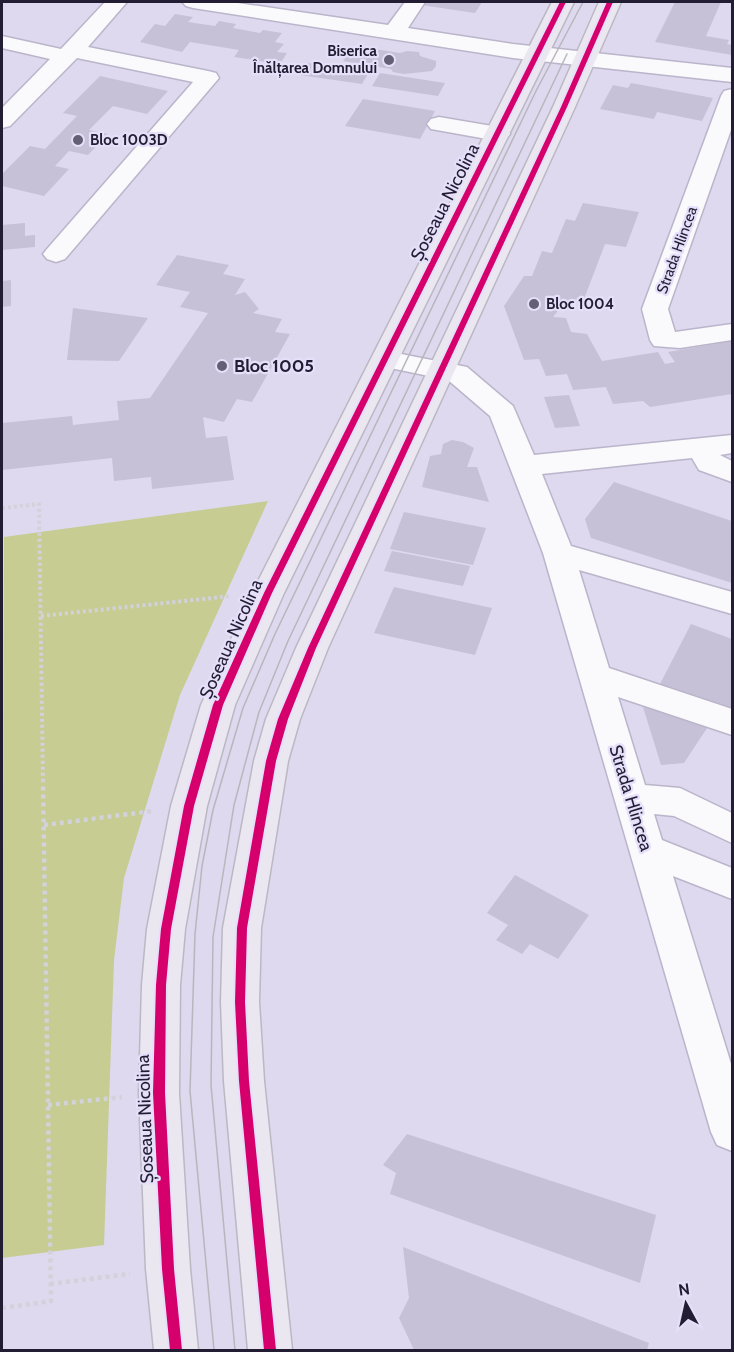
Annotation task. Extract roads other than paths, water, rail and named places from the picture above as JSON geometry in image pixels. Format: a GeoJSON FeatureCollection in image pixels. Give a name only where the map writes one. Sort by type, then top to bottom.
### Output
{"type":"FeatureCollection","features":[{"type":"Feature","properties":{"kind":"main road","name":"Șoseaua Nicolina"},"geometry":{"type":"LineString","coordinates":[[176,1350],[168,1269],[159,1093],[161,986],[166,928],[189,806],[218,705],[268,593],[563,2]]}},
{"type":"Feature","properties":{"kind":"main road"},"geometry":{"type":"LineString","coordinates":[[270,1350],[244,1081],[240,1002],[242,928],[271,761],[284,719],[312,648],[610,2]]}},
{"type":"Feature","properties":{"kind":"street"},"geometry":{"type":"LineString","coordinates":[[2,120],[116,2]]}},
{"type":"Feature","properties":{"kind":"street"},"geometry":{"type":"LineString","coordinates":[[193,2],[513,51],[586,57],[732,75]]}},
{"type":"Feature","properties":{"kind":"street"},"geometry":{"type":"LineString","coordinates":[[394,33],[415,2]]}},
{"type":"Feature","properties":{"kind":"street"},"geometry":{"type":"LineString","coordinates":[[2,42],[208,78],[56,254]]}},
{"type":"Feature","properties":{"kind":"street","name":"Strada Hlincea"},"geometry":{"type":"LineString","coordinates":[[732,96],[705,142],[655,309],[664,340],[680,340],[732,332]]}},
{"type":"Feature","properties":{"kind":"street"},"geometry":{"type":"LineString","coordinates":[[439,124],[498,134]]}},
{"type":"Feature","properties":{"kind":"street","name":"Strada Hlincea"},"geometry":{"type":"LineString","coordinates":[[386,359],[457,373],[503,412],[558,552],[732,1132]]}},
{"type":"Feature","properties":{"kind":"street"},"geometry":{"type":"LineString","coordinates":[[524,466],[732,444]]}},
{"type":"Feature","properties":{"kind":"street"},"geometry":{"type":"LineString","coordinates":[[702,447],[709,463],[732,472]]}},
{"type":"Feature","properties":{"kind":"street"},"geometry":{"type":"LineString","coordinates":[[558,552],[732,603]]}},
{"type":"Feature","properties":{"kind":"street"},"geometry":{"type":"LineString","coordinates":[[594,676],[732,722]]}},
{"type":"Feature","properties":{"kind":"street"},"geometry":{"type":"LineString","coordinates":[[630,798],[680,802],[732,829]]}},
{"type":"Feature","properties":{"kind":"street"},"geometry":{"type":"LineString","coordinates":[[646,849],[732,884]]}},
{"type":"Feature","properties":{"kind":"tram line"},"geometry":{"type":"LineString","coordinates":[[214,1350],[190,1091],[195,934],[202,866],[213,810],[243,708],[275,634],[536,91],[583,2]]}},
{"type":"Feature","properties":{"kind":"tram line"},"geometry":{"type":"LineString","coordinates":[[235,1350],[211,1085],[213,937],[234,805],[259,712],[288,641],[567,54]]}},
{"type":"Feature","properties":{"kind":"place","name":"Biserica Înălțarea Domnului"},"geometry":{"type":"Point","coordinates":[389,60]}},
{"type":"Feature","properties":{"kind":"place","name":"Bloc 1003D"},"geometry":{"type":"Point","coordinates":[78,140]}},
{"type":"Feature","properties":{"kind":"place","name":"Bloc 1004"},"geometry":{"type":"Point","coordinates":[534,304]}},
{"type":"Feature","properties":{"kind":"place","name":"Bloc 1005"},"geometry":{"type":"Point","coordinates":[222,366]}}]}
